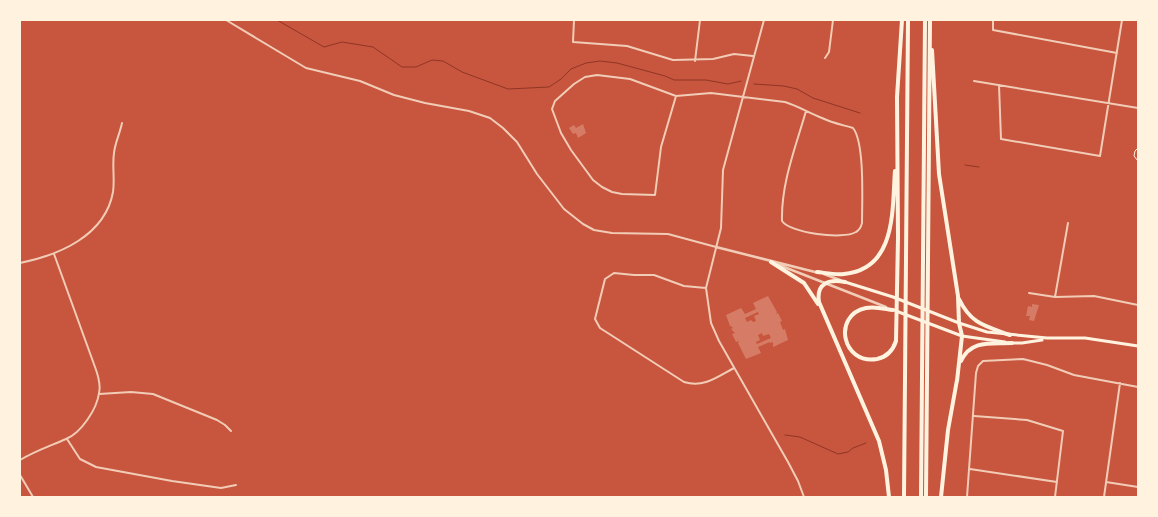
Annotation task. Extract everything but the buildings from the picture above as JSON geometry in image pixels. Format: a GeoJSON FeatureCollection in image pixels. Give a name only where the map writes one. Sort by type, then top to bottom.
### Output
{"type":"FeatureCollection","features":[{"type":"Feature","properties":{"kind":"highway"},"geometry":{"type":"LineString","coordinates":[[893,310],[870,308],[855,312],[847,323],[844,334],[851,350],[860,357],[881,358],[889,353],[894,345],[897,324],[898,288],[897,144],[898,80],[902,20]]}},
{"type":"Feature","properties":{"kind":"highway"},"geometry":{"type":"LineString","coordinates":[[904,497],[905,290],[908,201],[908,20]]}},
{"type":"Feature","properties":{"kind":"highway"},"geometry":{"type":"LineString","coordinates":[[925,20],[923,298],[926,497]]}},
{"type":"Feature","properties":{"kind":"highway"},"geometry":{"type":"LineString","coordinates":[[921,497],[925,334],[928,300],[930,20]]}},
{"type":"Feature","properties":{"kind":"highway"},"geometry":{"type":"LineString","coordinates":[[930,20],[939,174],[958,296],[959,323],[962,336],[957,381]]}},
{"type":"Feature","properties":{"kind":"highway"},"geometry":{"type":"LineString","coordinates":[[817,272],[837,274],[856,272],[871,264],[882,251],[890,229],[897,144]]}},
{"type":"Feature","properties":{"kind":"highway"},"geometry":{"type":"LineString","coordinates":[[771,262],[804,283],[823,314],[879,441],[886,470],[889,497]]}},
{"type":"Feature","properties":{"kind":"highway"},"geometry":{"type":"LineString","coordinates":[[823,314],[818,298],[824,284],[832,281],[845,282]]}},
{"type":"Feature","properties":{"kind":"highway"},"geometry":{"type":"LineString","coordinates":[[958,296],[968,314],[976,322],[1010,335]]}},
{"type":"Feature","properties":{"kind":"highway"},"geometry":{"type":"LineString","coordinates":[[941,497],[948,430],[962,359],[970,349],[984,343],[1012,343]]}},
{"type":"Feature","properties":{"kind":"main road"},"geometry":{"type":"LineString","coordinates":[[845,282],[893,297],[981,330],[1047,338],[1085,338],[1138,346]]}},
{"type":"Feature","properties":{"kind":"main road"},"geometry":{"type":"LineString","coordinates":[[893,310],[962,336],[1012,343],[1027,343],[1047,338]]}},
{"type":"Feature","properties":{"kind":"street"},"geometry":{"type":"LineString","coordinates":[[226,20],[306,68],[360,81],[394,95],[469,111],[490,118],[504,128],[517,142],[537,174],[567,212],[600,232],[668,234],[771,262],[817,272],[845,282]]}},
{"type":"Feature","properties":{"kind":"street"},"geometry":{"type":"LineString","coordinates":[[574,20],[573,42],[627,46],[673,60],[695,61],[734,54],[754,56]]}},
{"type":"Feature","properties":{"kind":"street"},"geometry":{"type":"LineString","coordinates":[[695,61],[700,20]]}},
{"type":"Feature","properties":{"kind":"street"},"geometry":{"type":"LineString","coordinates":[[764,20],[724,170],[722,216],[706,288],[711,323],[734,368],[788,462],[804,497]]}},
{"type":"Feature","properties":{"kind":"street"},"geometry":{"type":"LineString","coordinates":[[825,58],[829,52],[833,20]]}},
{"type":"Feature","properties":{"kind":"street"},"geometry":{"type":"LineString","coordinates":[[993,20],[994,30],[1117,53]]}},
{"type":"Feature","properties":{"kind":"street"},"geometry":{"type":"LineString","coordinates":[[999,85],[1001,139],[1100,156],[1122,20]]}},
{"type":"Feature","properties":{"kind":"street"},"geometry":{"type":"LineString","coordinates":[[676,96],[662,148],[655,195],[612,192],[593,180],[561,133],[552,109],[555,100],[579,80],[597,75],[630,79],[676,96],[711,93],[784,102],[806,110],[823,119],[853,128],[857,133],[861,156],[862,223],[855,233],[830,236],[788,227],[782,220],[784,188],[806,110]]}},
{"type":"Feature","properties":{"kind":"street"},"geometry":{"type":"LineString","coordinates":[[974,81],[1138,108]]}},
{"type":"Feature","properties":{"kind":"street"},"geometry":{"type":"LineString","coordinates":[[20,263],[54,254],[85,237],[98,224],[107,210],[113,193],[114,154],[122,123]]}},
{"type":"Feature","properties":{"kind":"street"},"geometry":{"type":"LineString","coordinates":[[1055,297],[1068,223]]}},
{"type":"Feature","properties":{"kind":"street"},"geometry":{"type":"LineString","coordinates":[[20,460],[38,449],[67,439],[88,420],[100,394],[95,367],[54,254]]}},
{"type":"Feature","properties":{"kind":"street"},"geometry":{"type":"LineString","coordinates":[[771,262],[893,310]]}},
{"type":"Feature","properties":{"kind":"street"},"geometry":{"type":"LineString","coordinates":[[706,288],[684,286],[654,275],[614,273],[605,278],[596,315],[596,323],[600,328],[684,382],[697,385],[704,384],[734,368]]}},
{"type":"Feature","properties":{"kind":"street"},"geometry":{"type":"LineString","coordinates":[[1029,293],[1055,297],[1094,296],[1138,305]]}},
{"type":"Feature","properties":{"kind":"street"},"geometry":{"type":"LineString","coordinates":[[967,497],[976,373],[978,366],[983,361],[1023,359],[1088,378],[1138,387]]}},
{"type":"Feature","properties":{"kind":"street"},"geometry":{"type":"LineString","coordinates":[[1104,497],[1120,383]]}},
{"type":"Feature","properties":{"kind":"street"},"geometry":{"type":"LineString","coordinates":[[100,394],[142,393],[164,397],[217,420],[231,431]]}},
{"type":"Feature","properties":{"kind":"street"},"geometry":{"type":"LineString","coordinates":[[974,416],[1027,420],[1063,431],[1055,497]]}},
{"type":"Feature","properties":{"kind":"street"},"geometry":{"type":"LineString","coordinates":[[67,439],[80,459],[96,467],[164,480],[221,488],[236,485]]}},
{"type":"Feature","properties":{"kind":"street"},"geometry":{"type":"LineString","coordinates":[[970,469],[1057,482]]}},
{"type":"Feature","properties":{"kind":"street"},"geometry":{"type":"LineString","coordinates":[[20,475],[33,497]]}},
{"type":"Feature","properties":{"kind":"street"},"geometry":{"type":"LineString","coordinates":[[1106,482],[1138,487]]}},
{"type":"Feature","properties":{"kind":"path"},"geometry":{"type":"LineString","coordinates":[[1138,148],[1134,156],[1138,162]]}},
{"type":"Feature","properties":{"kind":"waterway"},"geometry":{"type":"LineString","coordinates":[[277,20],[324,47],[342,42],[373,47],[402,67],[416,67],[432,60],[443,61],[462,72],[508,89],[549,87],[571,69],[586,63],[600,61],[617,63],[674,80],[706,80],[728,84],[741,81]]}},
{"type":"Feature","properties":{"kind":"waterway"},"geometry":{"type":"LineString","coordinates":[[754,84],[797,89],[813,98],[860,113]]}},
{"type":"Feature","properties":{"kind":"waterway"},"geometry":{"type":"LineString","coordinates":[[965,165],[979,167]]}},
{"type":"Feature","properties":{"kind":"waterway"},"geometry":{"type":"LineString","coordinates":[[785,435],[800,437],[838,454],[848,452],[866,443]]}}]}
